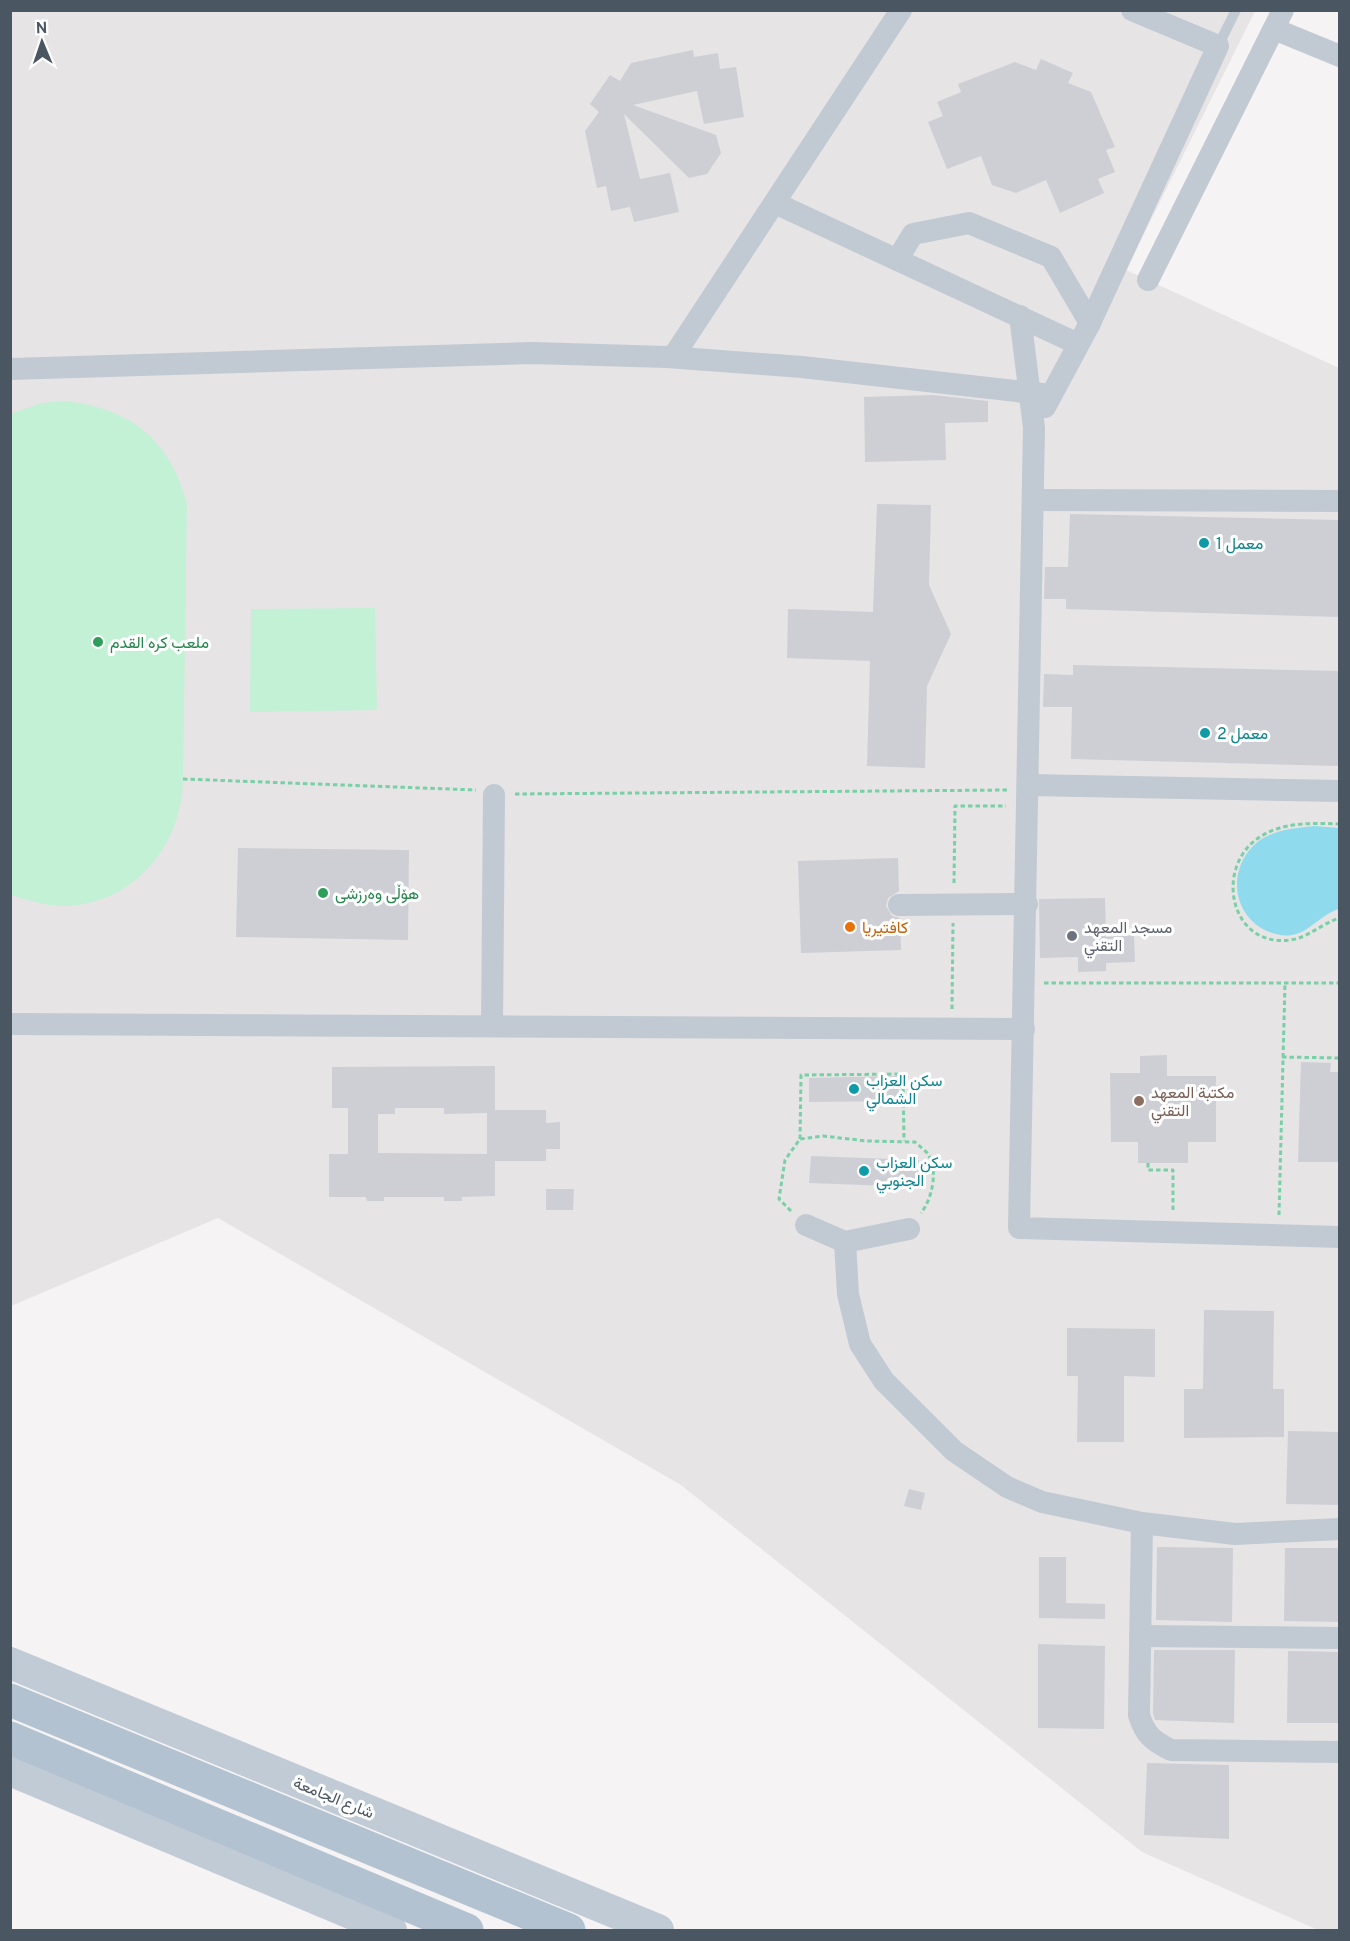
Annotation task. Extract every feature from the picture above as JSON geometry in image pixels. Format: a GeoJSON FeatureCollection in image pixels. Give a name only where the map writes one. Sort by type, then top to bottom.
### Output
{"type":"FeatureCollection","features":[{"type":"Feature","properties":{"kind":"main road"},"geometry":{"type":"LineString","coordinates":[[10,1700],[569,1930]]}},
{"type":"Feature","properties":{"kind":"main road"},"geometry":{"type":"LineString","coordinates":[[10,1738],[467,1930]]}},
{"type":"Feature","properties":{"kind":"street"},"geometry":{"type":"LineString","coordinates":[[673,357],[901,10]]}},
{"type":"Feature","properties":{"kind":"street"},"geometry":{"type":"LineString","coordinates":[[1040,394],[1078,344],[1090,323],[1218,46],[1132,10]]}},
{"type":"Feature","properties":{"kind":"street"},"geometry":{"type":"LineString","coordinates":[[1148,280],[1279,20],[1340,56]]}},
{"type":"Feature","properties":{"kind":"street"},"geometry":{"type":"LineString","coordinates":[[775,203],[1078,344]]}},
{"type":"Feature","properties":{"kind":"street"},"geometry":{"type":"LineString","coordinates":[[897,260],[913,234],[969,224],[1051,257],[1090,323]]}},
{"type":"Feature","properties":{"kind":"street"},"geometry":{"type":"LineString","coordinates":[[1020,316],[1040,394],[1034,428],[1027,904],[1019,1228],[1340,1237]]}},
{"type":"Feature","properties":{"kind":"street"},"geometry":{"type":"LineString","coordinates":[[10,369],[533,353],[673,357],[802,367],[1040,394]]}},
{"type":"Feature","properties":{"kind":"street"},"geometry":{"type":"LineString","coordinates":[[1033,500],[1340,501]]}},
{"type":"Feature","properties":{"kind":"street"},"geometry":{"type":"LineString","coordinates":[[1029,794],[1340,790]]}},
{"type":"Feature","properties":{"kind":"street"},"geometry":{"type":"LineString","coordinates":[[492,1026],[494,795]]}},
{"type":"Feature","properties":{"kind":"street"},"geometry":{"type":"LineString","coordinates":[[899,904],[1027,904]]}},
{"type":"Feature","properties":{"kind":"street"},"geometry":{"type":"LineString","coordinates":[[10,1024],[1024,1029]]}},
{"type":"Feature","properties":{"kind":"street"},"geometry":{"type":"LineString","coordinates":[[806,1225],[845,1242],[909,1229]]}},
{"type":"Feature","properties":{"kind":"street"},"geometry":{"type":"LineString","coordinates":[[845,1242],[849,1294],[860,1344],[884,1381],[954,1450],[1006,1487],[1042,1502],[1142,1523],[1235,1534],[1340,1529]]}},
{"type":"Feature","properties":{"kind":"street"},"geometry":{"type":"LineString","coordinates":[[1142,1523],[1139,1715],[1144,1731],[1154,1741],[1171,1750],[1340,1752]]}},
{"type":"Feature","properties":{"kind":"street"},"geometry":{"type":"LineString","coordinates":[[1140,1636],[1340,1638]]}},
{"type":"Feature","properties":{"kind":"street","name":"شارع الجامعة"},"geometry":{"type":"LineString","coordinates":[[10,1664],[658,1930]]}},
{"type":"Feature","properties":{"kind":"street"},"geometry":{"type":"LineString","coordinates":[[10,1770],[392,1930]]}},
{"type":"Feature","properties":{"kind":"lane"},"geometry":{"type":"LineString","coordinates":[[1218,46],[1236,10]]}},
{"type":"Feature","properties":{"kind":"path"},"geometry":{"type":"LineString","coordinates":[[183,779],[471,788],[494,795],[1029,794]]}},
{"type":"Feature","properties":{"kind":"path"},"geometry":{"type":"LineString","coordinates":[[952,1020],[955,806],[1029,794]]}},
{"type":"Feature","properties":{"kind":"path"},"geometry":{"type":"LineString","coordinates":[[1340,824],[1287,826],[1262,835],[1239,857],[1232,880],[1234,902],[1241,918],[1248,926],[1269,938],[1290,940],[1300,938],[1340,918]]}},
{"type":"Feature","properties":{"kind":"path"},"geometry":{"type":"LineString","coordinates":[[1025,983],[1340,983]]}},
{"type":"Feature","properties":{"kind":"path"},"geometry":{"type":"LineString","coordinates":[[1279,1235],[1285,983]]}},
{"type":"Feature","properties":{"kind":"path"},"geometry":{"type":"LineString","coordinates":[[1282,1057],[1340,1058]]}},
{"type":"Feature","properties":{"kind":"path"},"geometry":{"type":"LineString","coordinates":[[806,1225],[779,1199],[785,1160],[800,1139],[801,1075],[903,1074],[904,1141]]}},
{"type":"Feature","properties":{"kind":"path"},"geometry":{"type":"LineString","coordinates":[[800,1139],[823,1136],[867,1141],[915,1142],[929,1155],[934,1179],[926,1206],[909,1229]]}},
{"type":"Feature","properties":{"kind":"path"},"geometry":{"type":"LineString","coordinates":[[1148,1163],[1149,1170],[1173,1170],[1173,1232]]}},
{"type":"Feature","properties":{"kind":"shaded area"},"geometry":{"type":"Polygon","coordinates":[[[11,11],[1255,11],[1126,270],[1339,368],[1339,1930],[1318,1930],[1142,1852],[681,1485],[218,1218],[11,1306],[11,11]]]}},
{"type":"Feature","properties":{"kind":"green space","name":"ملعب كره القدم"},"geometry":{"type":"Polygon","coordinates":[[[66,401],[110,411],[145,431],[159,445],[170,462],[187,504],[183,779],[180,804],[173,828],[162,849],[148,868],[130,884],[109,896],[86,904],[60,906],[11,895],[10,414],[42,403],[66,401]]]}},
{"type":"Feature","properties":{"kind":"green space"},"geometry":{"type":"Polygon","coordinates":[[[375,608],[377,710],[250,712],[251,609],[375,608]]]}},
{"type":"Feature","properties":{"kind":"water"},"geometry":{"type":"Polygon","coordinates":[[[1314,826],[1339,828],[1339,909],[1292,935],[1276,934],[1261,928],[1242,908],[1238,895],[1239,869],[1245,857],[1253,846],[1271,834],[1314,826]]]}},
{"type":"Feature","properties":{"kind":"building"},"geometry":{"type":"Polygon","coordinates":[[[693,50],[694,57],[718,53],[720,69],[736,67],[744,117],[704,124],[697,91],[633,105],[716,135],[721,153],[707,174],[689,178],[624,114],[640,179],[670,173],[679,212],[634,222],[630,207],[611,211],[606,186],[597,188],[585,131],[599,112],[590,104],[610,75],[620,81],[631,63],[693,50]]]}},
{"type":"Feature","properties":{"kind":"building"},"geometry":{"type":"Polygon","coordinates":[[[1041,59],[1073,73],[1068,83],[1091,92],[1115,147],[1106,150],[1115,172],[1098,179],[1104,193],[1060,213],[1046,180],[1016,193],[992,185],[981,156],[947,169],[928,122],[943,116],[937,102],[961,92],[958,84],[1015,62],[1036,70],[1041,59]]]}},
{"type":"Feature","properties":{"kind":"building"},"geometry":{"type":"Polygon","coordinates":[[[933,395],[988,401],[988,422],[945,423],[946,460],[865,462],[864,397],[933,395]]]}},
{"type":"Feature","properties":{"kind":"building"},"geometry":{"type":"Polygon","coordinates":[[[877,504],[931,505],[929,585],[951,634],[927,686],[925,768],[867,766],[870,661],[787,658],[788,609],[873,612],[877,504]]]}},
{"type":"Feature","properties":{"kind":"building","name":"معمل 1"},"geometry":{"type":"Polygon","coordinates":[[[1070,514],[1340,520],[1340,617],[1066,609],[1066,599],[1044,599],[1045,567],[1068,567],[1070,514]]]}},
{"type":"Feature","properties":{"kind":"building","name":"معمل 2"},"geometry":{"type":"Polygon","coordinates":[[[1073,665],[1340,671],[1340,766],[1071,759],[1072,707],[1043,707],[1044,674],[1073,675],[1073,665]]]}},
{"type":"Feature","properties":{"kind":"building","name":"هۆڵی وەرزشی"},"geometry":{"type":"Polygon","coordinates":[[[238,848],[409,850],[408,940],[236,937],[238,848]]]}},
{"type":"Feature","properties":{"kind":"building","name":"کافتیریا"},"geometry":{"type":"Polygon","coordinates":[[[898,858],[899,891],[888,898],[886,906],[892,916],[900,918],[901,950],[801,953],[798,861],[898,858]]]}},
{"type":"Feature","properties":{"kind":"building","name":"مسجد المعهد التقني"},"geometry":{"type":"Polygon","coordinates":[[[1105,898],[1106,937],[1134,935],[1135,962],[1106,963],[1106,971],[1078,972],[1078,957],[1040,958],[1039,899],[1105,898]]]}},
{"type":"Feature","properties":{"kind":"building","name":"مكتبة المعهد التقني"},"geometry":{"type":"Polygon","coordinates":[[[1167,1055],[1167,1076],[1216,1076],[1216,1142],[1188,1142],[1188,1163],[1138,1163],[1138,1142],[1111,1142],[1110,1073],[1140,1073],[1140,1056],[1167,1055]]]}},
{"type":"Feature","properties":{"kind":"building"},"geometry":{"type":"Polygon","coordinates":[[[1301,1062],[1331,1063],[1330,1072],[1340,1072],[1340,1162],[1298,1162],[1301,1062]]]}},
{"type":"Feature","properties":{"kind":"building"},"geometry":{"type":"Polygon","coordinates":[[[495,1066],[495,1110],[546,1110],[546,1123],[560,1122],[560,1149],[546,1149],[546,1161],[495,1161],[495,1196],[462,1197],[462,1201],[444,1201],[444,1197],[384,1197],[384,1201],[367,1201],[366,1197],[329,1197],[329,1154],[348,1154],[348,1108],[332,1108],[332,1067],[495,1066]],[[395,1108],[395,1114],[378,1114],[378,1153],[487,1154],[487,1113],[444,1114],[444,1108],[395,1108]]]}},
{"type":"Feature","properties":{"kind":"building","name":"سكن العزاب الشمالي"},"geometry":{"type":"Polygon","coordinates":[[[899,1076],[899,1101],[809,1102],[809,1078],[899,1076]]]}},
{"type":"Feature","properties":{"kind":"building","name":"سكن العزاب الجنوبي"},"geometry":{"type":"Polygon","coordinates":[[[811,1156],[919,1160],[918,1187],[809,1183],[811,1156]]]}},
{"type":"Feature","properties":{"kind":"building"},"geometry":{"type":"Polygon","coordinates":[[[546,1189],[574,1189],[573,1210],[546,1210],[546,1189]]]}},
{"type":"Feature","properties":{"kind":"building"},"geometry":{"type":"Polygon","coordinates":[[[1204,1310],[1274,1311],[1273,1389],[1284,1389],[1284,1437],[1184,1438],[1184,1389],[1203,1389],[1204,1310]]]}},
{"type":"Feature","properties":{"kind":"building"},"geometry":{"type":"Polygon","coordinates":[[[1067,1328],[1155,1329],[1155,1377],[1124,1376],[1124,1442],[1077,1442],[1078,1376],[1067,1376],[1067,1328]]]}},
{"type":"Feature","properties":{"kind":"building"},"geometry":{"type":"Polygon","coordinates":[[[1288,1431],[1340,1432],[1340,1505],[1286,1504],[1288,1431]]]}},
{"type":"Feature","properties":{"kind":"building"},"geometry":{"type":"Polygon","coordinates":[[[909,1489],[925,1493],[921,1510],[904,1506],[909,1489]]]}},
{"type":"Feature","properties":{"kind":"building"},"geometry":{"type":"Polygon","coordinates":[[[1157,1547],[1233,1548],[1232,1622],[1156,1620],[1157,1547]]]}},
{"type":"Feature","properties":{"kind":"building"},"geometry":{"type":"Polygon","coordinates":[[[1285,1548],[1340,1548],[1340,1622],[1284,1621],[1285,1548]]]}},
{"type":"Feature","properties":{"kind":"building"},"geometry":{"type":"Polygon","coordinates":[[[1039,1557],[1066,1557],[1066,1603],[1105,1604],[1105,1619],[1039,1618],[1039,1557]]]}},
{"type":"Feature","properties":{"kind":"building"},"geometry":{"type":"Polygon","coordinates":[[[1038,1644],[1105,1646],[1104,1729],[1038,1728],[1038,1644]]]}},
{"type":"Feature","properties":{"kind":"building"},"geometry":{"type":"Polygon","coordinates":[[[1154,1650],[1235,1650],[1234,1723],[1155,1720],[1153,1713],[1154,1650]]]}},
{"type":"Feature","properties":{"kind":"building"},"geometry":{"type":"Polygon","coordinates":[[[1288,1651],[1340,1652],[1340,1723],[1287,1723],[1288,1651]]]}},
{"type":"Feature","properties":{"kind":"building"},"geometry":{"type":"Polygon","coordinates":[[[1147,1763],[1229,1765],[1229,1839],[1144,1835],[1147,1763]]]}},
{"type":"Feature","properties":{"kind":"place","name":"معمل 1"},"geometry":{"type":"Point","coordinates":[1204,543]}},
{"type":"Feature","properties":{"kind":"place","name":"ملعب كره القدم"},"geometry":{"type":"Point","coordinates":[98,642]}},
{"type":"Feature","properties":{"kind":"place","name":"معمل 2"},"geometry":{"type":"Point","coordinates":[1205,733]}},
{"type":"Feature","properties":{"kind":"place","name":"هۆڵی وەرزشی"},"geometry":{"type":"Point","coordinates":[323,893]}},
{"type":"Feature","properties":{"kind":"place","name":"کافتیریا"},"geometry":{"type":"Point","coordinates":[850,927]}},
{"type":"Feature","properties":{"kind":"place","name":"مسجد المعهد التقني"},"geometry":{"type":"Point","coordinates":[1072,936]}},
{"type":"Feature","properties":{"kind":"place","name":"سكن العزاب الشمالي"},"geometry":{"type":"Point","coordinates":[854,1089]}},
{"type":"Feature","properties":{"kind":"place","name":"مكتبة المعهد التقني"},"geometry":{"type":"Point","coordinates":[1139,1101]}},
{"type":"Feature","properties":{"kind":"place","name":"سكن العزاب الجنوبي"},"geometry":{"type":"Point","coordinates":[864,1171]}}]}
